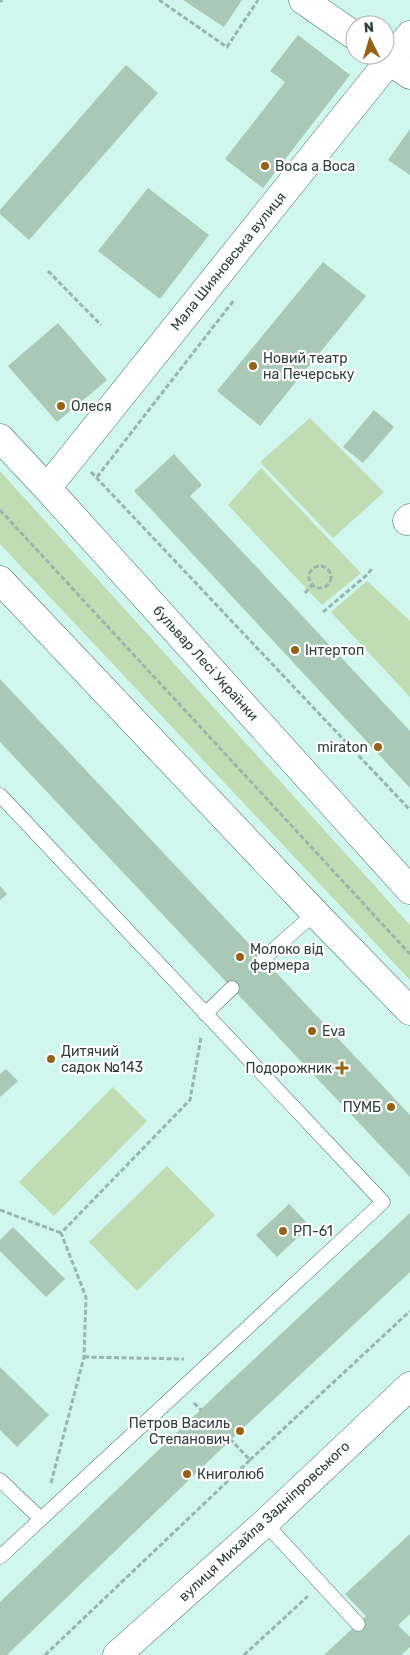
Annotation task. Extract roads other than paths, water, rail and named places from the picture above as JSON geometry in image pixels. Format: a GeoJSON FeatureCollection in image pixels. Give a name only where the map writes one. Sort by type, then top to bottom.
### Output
{"type":"FeatureCollection","features":[{"type":"Feature","properties":{"kind":"main road"},"geometry":{"type":"LineString","coordinates":[[303,0],[345,29]]}},
{"type":"Feature","properties":{"kind":"main road","name":"Мала Шияновська вулиця"},"geometry":{"type":"LineString","coordinates":[[395,61],[410,35]]}},
{"type":"Feature","properties":{"kind":"main road","name":"Мала Шияновська вулиця"},"geometry":{"type":"LineString","coordinates":[[47,488],[392,65]]}},
{"type":"Feature","properties":{"kind":"main road","name":"бульвар Лесі Українки"},"geometry":{"type":"LineString","coordinates":[[0,438],[410,890]]}},
{"type":"Feature","properties":{"kind":"main road"},"geometry":{"type":"LineString","coordinates":[[0,580],[410,1011]]}},
{"type":"Feature","properties":{"kind":"main road","name":"вулиця Михайла Задніпровського"},"geometry":{"type":"LineString","coordinates":[[117,1655],[265,1523],[410,1386]]}},
{"type":"Feature","properties":{"kind":"lane"},"geometry":{"type":"LineString","coordinates":[[0,795],[383,1202],[0,1557]]}},
{"type":"Feature","properties":{"kind":"lane"},"geometry":{"type":"LineString","coordinates":[[264,959],[316,914]]}},
{"type":"Feature","properties":{"kind":"lane"},"geometry":{"type":"LineString","coordinates":[[205,1014],[232,988]]}},
{"type":"Feature","properties":{"kind":"lane"},"geometry":{"type":"LineString","coordinates":[[0,1480],[41,1519]]}},
{"type":"Feature","properties":{"kind":"lane"},"geometry":{"type":"LineString","coordinates":[[265,1523],[358,1624]]}},
{"type":"Feature","properties":{"kind":"place","name":"Boca a Boca"},"geometry":{"type":"Point","coordinates":[265,166]}},
{"type":"Feature","properties":{"kind":"place","name":"Новий театр на Печерську"},"geometry":{"type":"Point","coordinates":[253,366]}},
{"type":"Feature","properties":{"kind":"place","name":"Олеся"},"geometry":{"type":"Point","coordinates":[61,406]}},
{"type":"Feature","properties":{"kind":"place","name":"Інтертоп"},"geometry":{"type":"Point","coordinates":[295,650]}},
{"type":"Feature","properties":{"kind":"place","name":"miraton"},"geometry":{"type":"Point","coordinates":[378,747]}},
{"type":"Feature","properties":{"kind":"place","name":"Молоко від фермера"},"geometry":{"type":"Point","coordinates":[240,957]}},
{"type":"Feature","properties":{"kind":"place","name":"Eva"},"geometry":{"type":"Point","coordinates":[312,1031]}},
{"type":"Feature","properties":{"kind":"place","name":"Дитячий садок №143"},"geometry":{"type":"Point","coordinates":[51,1059]}},
{"type":"Feature","properties":{"kind":"place","name":"Подорожник"},"geometry":{"type":"Point","coordinates":[342,1068]}},
{"type":"Feature","properties":{"kind":"place","name":"ПУМБ"},"geometry":{"type":"Point","coordinates":[391,1107]}},
{"type":"Feature","properties":{"kind":"place","name":"РП-61"},"geometry":{"type":"Point","coordinates":[283,1231]}},
{"type":"Feature","properties":{"kind":"place","name":"Петров Василь Степанович"},"geometry":{"type":"Point","coordinates":[240,1431]}},
{"type":"Feature","properties":{"kind":"place","name":"Книголюб"},"geometry":{"type":"Point","coordinates":[187,1474]}}]}
